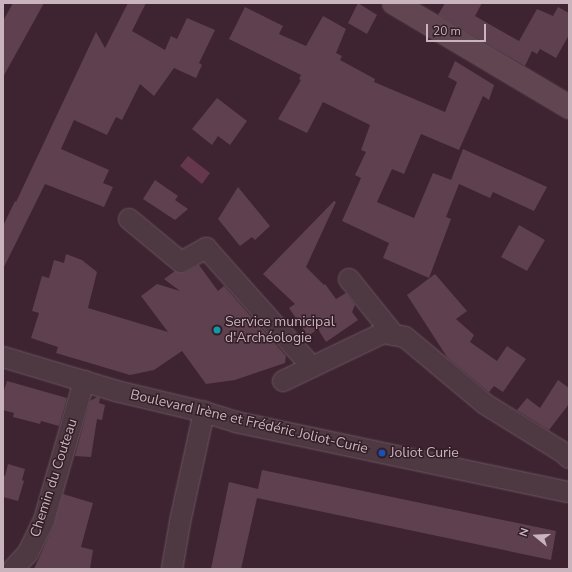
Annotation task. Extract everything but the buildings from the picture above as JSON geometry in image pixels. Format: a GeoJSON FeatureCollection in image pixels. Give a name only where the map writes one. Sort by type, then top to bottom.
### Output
{"type":"FeatureCollection","features":[{"type":"Feature","properties":{"kind":"main road"},"geometry":{"type":"LineString","coordinates":[[394,3],[569,107]]}},
{"type":"Feature","properties":{"kind":"street"},"geometry":{"type":"LineString","coordinates":[[129,219],[181,262],[206,248],[311,366]]}},
{"type":"Feature","properties":{"kind":"street"},"geometry":{"type":"LineString","coordinates":[[349,279],[394,335]]}},
{"type":"Feature","properties":{"kind":"street"},"geometry":{"type":"LineString","coordinates":[[282,381],[383,333],[405,337],[485,404],[564,453],[569,458]]}},
{"type":"Feature","properties":{"kind":"street","name":"Boulevard Irène et Frédéric Joliot-Curie"},"geometry":{"type":"LineString","coordinates":[[3,357],[116,391],[204,412],[236,422],[569,492]]}},
{"type":"Feature","properties":{"kind":"street","name":"Chemin du Couteau"},"geometry":{"type":"LineString","coordinates":[[13,569],[28,553],[44,520],[84,381]]}},
{"type":"Feature","properties":{"kind":"street"},"geometry":{"type":"LineString","coordinates":[[172,569],[180,522],[204,412]]}},
{"type":"Feature","properties":{"kind":"shaded area"},"geometry":{"type":"Polygon","coordinates":[[[188,156],[210,173],[202,184],[180,166],[188,156]]]}},
{"type":"Feature","properties":{"kind":"place","name":"Service municipal d'Archéologie"},"geometry":{"type":"Point","coordinates":[217,330]}},
{"type":"Feature","properties":{"kind":"place","name":"Joliot Curie"},"geometry":{"type":"Point","coordinates":[382,453]}}]}
